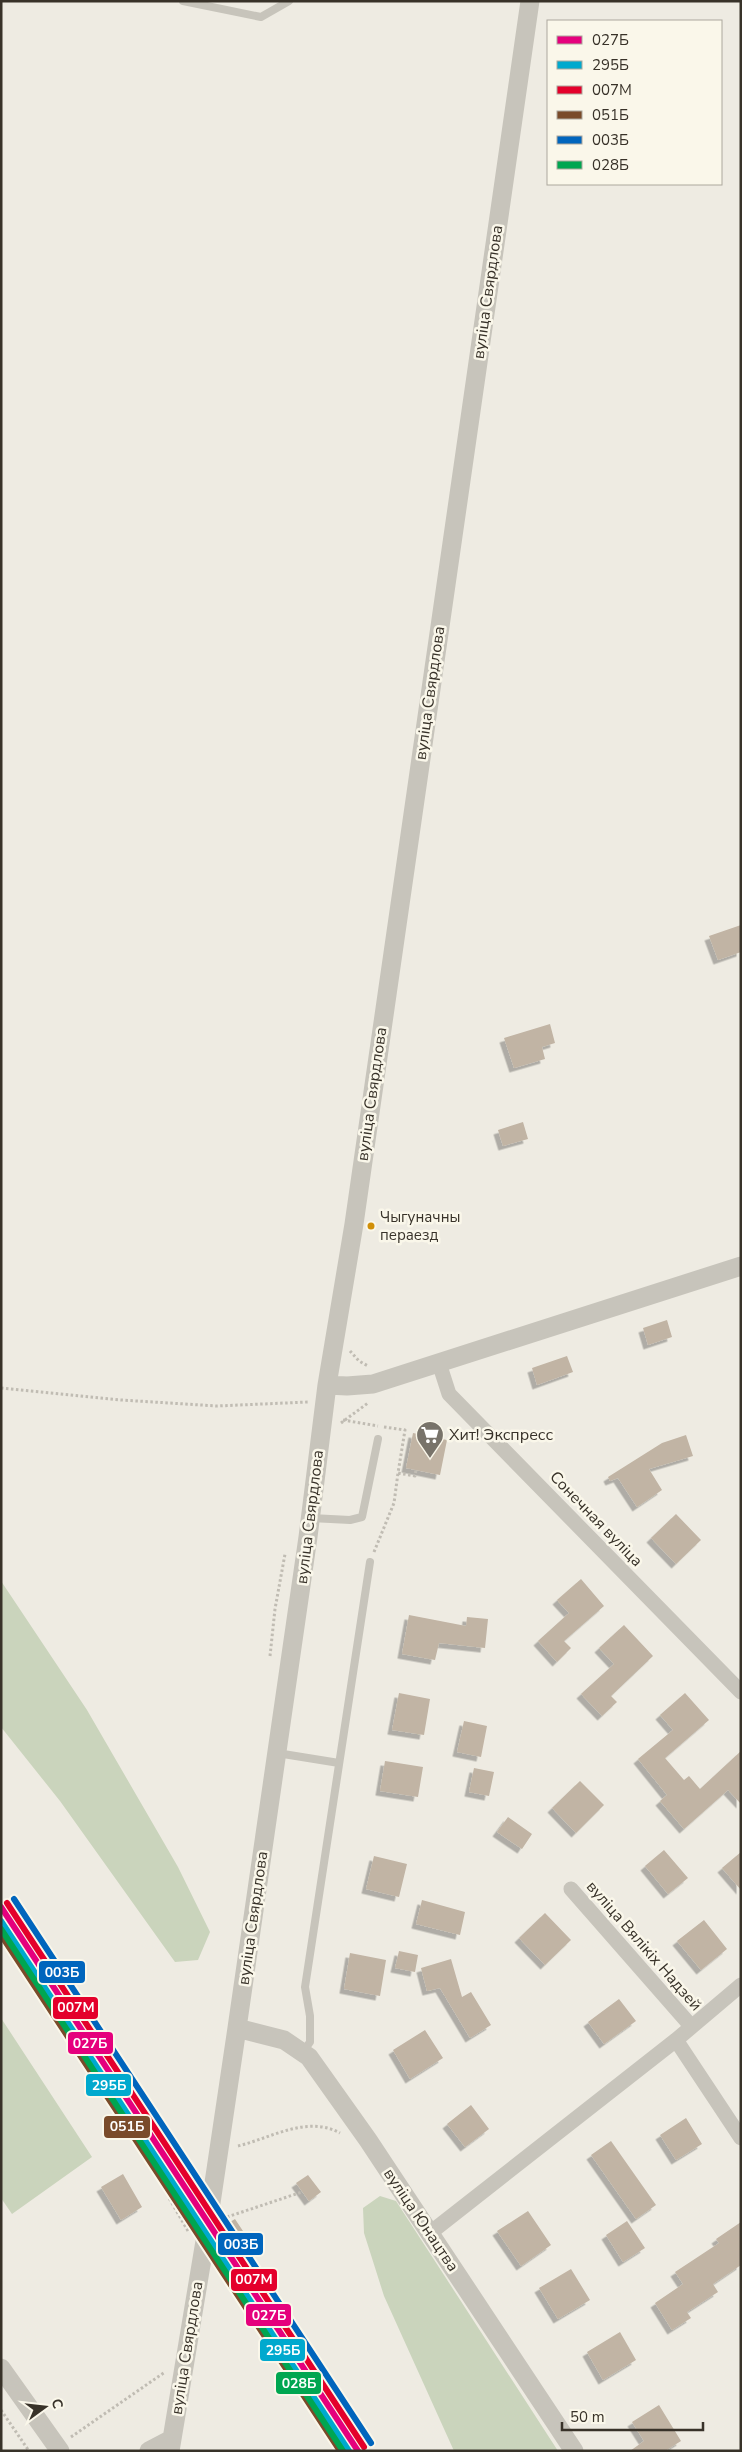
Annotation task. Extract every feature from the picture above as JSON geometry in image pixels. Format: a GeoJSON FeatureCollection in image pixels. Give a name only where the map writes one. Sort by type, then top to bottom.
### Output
{"type":"FeatureCollection","features":[{"type":"Feature","properties":{"kind":"street","name":"вуліца Свярдлова"},"geometry":{"type":"LineString","coordinates":[[171,2445],[208,2223],[237,2028],[311,1518],[327,1385],[354,1224],[530,1]]}},
{"type":"Feature","properties":{"kind":"street"},"geometry":{"type":"LineString","coordinates":[[327,1385],[373,1384],[741,1266]]}},
{"type":"Feature","properties":{"kind":"street","name":"Сонечная вуліца"},"geometry":{"type":"LineString","coordinates":[[439,1363],[449,1394],[741,1692]]}},
{"type":"Feature","properties":{"kind":"street","name":"вуліца Вялікіх Надзей"},"geometry":{"type":"LineString","coordinates":[[571,1889],[691,2026]]}},
{"type":"Feature","properties":{"kind":"street"},"geometry":{"type":"LineString","coordinates":[[430,2233],[676,2040],[741,1985]]}},
{"type":"Feature","properties":{"kind":"street","name":"вуліца Юнацтва"},"geometry":{"type":"LineString","coordinates":[[237,2028],[284,2040],[309,2057],[363,2133],[574,2451]]}},
{"type":"Feature","properties":{"kind":"street"},"geometry":{"type":"LineString","coordinates":[[676,2040],[741,2138]]}},
{"type":"Feature","properties":{"kind":"street"},"geometry":{"type":"LineString","coordinates":[[1,2368],[59,2449]]}},
{"type":"Feature","properties":{"kind":"street"},"geometry":{"type":"LineString","coordinates":[[149,2451],[171,2445]]}},
{"type":"Feature","properties":{"kind":"lane"},"geometry":{"type":"LineString","coordinates":[[183,1],[261,17],[289,1]]}},
{"type":"Feature","properties":{"kind":"lane"},"geometry":{"type":"LineString","coordinates":[[311,1518],[350,1520],[362,1516],[378,1439]]}},
{"type":"Feature","properties":{"kind":"lane"},"geometry":{"type":"LineString","coordinates":[[303,2052],[310,2042],[310,2016],[305,1987],[370,1562]]}},
{"type":"Feature","properties":{"kind":"lane"},"geometry":{"type":"LineString","coordinates":[[277,1753],[339,1763]]}},
{"type":"Feature","properties":{"kind":"path"},"geometry":{"type":"LineString","coordinates":[[1,1388],[121,1400],[217,1406],[299,1400],[308,1401],[307,1411]]}},
{"type":"Feature","properties":{"kind":"path"},"geometry":{"type":"LineString","coordinates":[[370,1562],[394,1503],[398,1473]]}},
{"type":"Feature","properties":{"kind":"path"},"geometry":{"type":"LineString","coordinates":[[270,1660],[275,1609],[285,1553]]}},
{"type":"Feature","properties":{"kind":"path"},"geometry":{"type":"LineString","coordinates":[[233,2147],[313,2125],[334,2130],[348,2138]]}},
{"type":"Feature","properties":{"kind":"path"},"geometry":{"type":"LineString","coordinates":[[188,2238],[188,2230],[169,2198],[200,2180]]}},
{"type":"Feature","properties":{"kind":"path"},"geometry":{"type":"LineString","coordinates":[[235,2213],[302,2192]]}},
{"type":"Feature","properties":{"kind":"path"},"geometry":{"type":"LineString","coordinates":[[59,2449],[84,2426],[172,2368]]}},
{"type":"Feature","properties":{"kind":"path"},"geometry":{"type":"LineString","coordinates":[[1,2410],[29,2451]]}},
{"type":"Feature","properties":{"kind":"green space"},"geometry":{"type":"Polygon","coordinates":[[[1,1581],[87,1710],[178,1867],[210,1932],[198,1960],[175,1962],[60,1801],[1,1727],[1,1581]]]}},
{"type":"Feature","properties":{"kind":"green space"},"geometry":{"type":"Polygon","coordinates":[[[1,2018],[92,2157],[12,2214],[1,2198],[1,2018]]]}},
{"type":"Feature","properties":{"kind":"green space"},"geometry":{"type":"Polygon","coordinates":[[[380,2196],[396,2201],[558,2451],[454,2451],[384,2296],[364,2233],[363,2208],[380,2196]]]}},
{"type":"Feature","properties":{"kind":"building"},"geometry":{"type":"Polygon","coordinates":[[[741,925],[741,952],[718,960],[709,936],[741,925]]]}},
{"type":"Feature","properties":{"kind":"building"},"geometry":{"type":"Polygon","coordinates":[[[550,1024],[555,1043],[542,1047],[545,1059],[514,1068],[504,1038],[550,1024]]]}},
{"type":"Feature","properties":{"kind":"building"},"geometry":{"type":"Polygon","coordinates":[[[523,1122],[528,1139],[503,1146],[498,1130],[523,1122]]]}},
{"type":"Feature","properties":{"kind":"building"},"geometry":{"type":"Polygon","coordinates":[[[667,1320],[672,1337],[648,1345],[643,1328],[667,1320]]]}},
{"type":"Feature","properties":{"kind":"building"},"geometry":{"type":"Polygon","coordinates":[[[567,1356],[573,1372],[537,1385],[532,1368],[567,1356]]]}},
{"type":"Feature","properties":{"kind":"building"},"geometry":{"type":"Polygon","coordinates":[[[413,1433],[447,1440],[440,1475],[406,1468],[413,1433]]]}},
{"type":"Feature","properties":{"kind":"building"},"geometry":{"type":"Polygon","coordinates":[[[686,1435],[693,1456],[649,1469],[662,1490],[637,1507],[618,1478],[610,1481],[608,1477],[662,1443],[686,1435]]]}},
{"type":"Feature","properties":{"kind":"building"},"geometry":{"type":"Polygon","coordinates":[[[676,1514],[701,1540],[676,1564],[651,1538],[676,1514]]]}},
{"type":"Feature","properties":{"kind":"building"},"geometry":{"type":"Polygon","coordinates":[[[581,1579],[604,1606],[564,1641],[571,1648],[557,1662],[538,1641],[569,1613],[557,1600],[581,1579]]]}},
{"type":"Feature","properties":{"kind":"building"},"geometry":{"type":"Polygon","coordinates":[[[409,1615],[466,1626],[467,1617],[488,1619],[485,1648],[439,1643],[435,1660],[402,1654],[409,1615]]]}},
{"type":"Feature","properties":{"kind":"building"},"geometry":{"type":"Polygon","coordinates":[[[624,1625],[653,1656],[611,1696],[617,1702],[602,1716],[581,1694],[614,1664],[599,1648],[624,1625]]]}},
{"type":"Feature","properties":{"kind":"building"},"geometry":{"type":"Polygon","coordinates":[[[399,1693],[430,1699],[424,1735],[392,1730],[399,1693]]]}},
{"type":"Feature","properties":{"kind":"building"},"geometry":{"type":"Polygon","coordinates":[[[685,1693],[709,1720],[665,1758],[684,1780],[689,1776],[700,1789],[741,1751],[741,1804],[728,1790],[684,1829],[660,1801],[667,1795],[638,1759],[673,1730],[660,1715],[685,1693]]]}},
{"type":"Feature","properties":{"kind":"building"},"geometry":{"type":"Polygon","coordinates":[[[464,1721],[487,1726],[481,1757],[457,1752],[464,1721]]]}},
{"type":"Feature","properties":{"kind":"building"},"geometry":{"type":"Polygon","coordinates":[[[385,1761],[423,1767],[418,1797],[380,1791],[385,1761]]]}},
{"type":"Feature","properties":{"kind":"building"},"geometry":{"type":"Polygon","coordinates":[[[474,1768],[494,1772],[489,1796],[469,1792],[474,1768]]]}},
{"type":"Feature","properties":{"kind":"building"},"geometry":{"type":"Polygon","coordinates":[[[580,1781],[604,1805],[576,1833],[552,1808],[580,1781]]]}},
{"type":"Feature","properties":{"kind":"building"},"geometry":{"type":"Polygon","coordinates":[[[508,1817],[532,1834],[522,1849],[497,1832],[508,1817]]]}},
{"type":"Feature","properties":{"kind":"building"},"geometry":{"type":"Polygon","coordinates":[[[664,1850],[688,1878],[668,1894],[645,1866],[664,1850]]]}},
{"type":"Feature","properties":{"kind":"building"},"geometry":{"type":"Polygon","coordinates":[[[741,1852],[741,1890],[722,1868],[741,1852]]]}},
{"type":"Feature","properties":{"kind":"building"},"geometry":{"type":"Polygon","coordinates":[[[374,1856],[407,1864],[399,1897],[366,1889],[374,1856]]]}},
{"type":"Feature","properties":{"kind":"building"},"geometry":{"type":"Polygon","coordinates":[[[422,1900],[465,1912],[460,1935],[416,1924],[422,1900]]]}},
{"type":"Feature","properties":{"kind":"building"},"geometry":{"type":"Polygon","coordinates":[[[545,1913],[571,1940],[545,1965],[519,1938],[545,1913]]]}},
{"type":"Feature","properties":{"kind":"building"},"geometry":{"type":"Polygon","coordinates":[[[704,1920],[727,1949],[701,1970],[677,1941],[704,1920]]]}},
{"type":"Feature","properties":{"kind":"building"},"geometry":{"type":"Polygon","coordinates":[[[399,1951],[418,1955],[415,1972],[395,1968],[399,1951]]]}},
{"type":"Feature","properties":{"kind":"building"},"geometry":{"type":"Polygon","coordinates":[[[350,1953],[386,1960],[380,1996],[344,1989],[350,1953]]]}},
{"type":"Feature","properties":{"kind":"building"},"geometry":{"type":"Polygon","coordinates":[[[451,1959],[462,1997],[471,1992],[491,2025],[470,2038],[440,1988],[427,1991],[421,1968],[451,1959]]]}},
{"type":"Feature","properties":{"kind":"building"},"geometry":{"type":"Polygon","coordinates":[[[619,1999],[636,2021],[604,2044],[588,2022],[619,1999]]]}},
{"type":"Feature","properties":{"kind":"building"},"geometry":{"type":"Polygon","coordinates":[[[425,2030],[443,2058],[410,2079],[393,2050],[425,2030]]]}},
{"type":"Feature","properties":{"kind":"building"},"geometry":{"type":"Polygon","coordinates":[[[471,2105],[489,2129],[465,2147],[447,2124],[471,2105]]]}},
{"type":"Feature","properties":{"kind":"building"},"geometry":{"type":"Polygon","coordinates":[[[686,2118],[702,2144],[676,2160],[660,2135],[686,2118]]]}},
{"type":"Feature","properties":{"kind":"building"},"geometry":{"type":"Polygon","coordinates":[[[611,2141],[656,2205],[636,2219],[591,2155],[611,2141]]]}},
{"type":"Feature","properties":{"kind":"building"},"geometry":{"type":"Polygon","coordinates":[[[123,2174],[142,2207],[121,2220],[101,2187],[123,2174]]]}},
{"type":"Feature","properties":{"kind":"building"},"geometry":{"type":"Polygon","coordinates":[[[308,2175],[321,2192],[309,2201],[296,2183],[308,2175]]]}},
{"type":"Feature","properties":{"kind":"building"},"geometry":{"type":"Polygon","coordinates":[[[528,2211],[551,2245],[521,2266],[497,2231],[528,2211]]]}},
{"type":"Feature","properties":{"kind":"building"},"geometry":{"type":"Polygon","coordinates":[[[235,2219],[243,2231],[230,2239],[222,2227],[235,2219]]]}},
{"type":"Feature","properties":{"kind":"building"},"geometry":{"type":"Polygon","coordinates":[[[627,2221],[645,2248],[623,2262],[606,2235],[627,2221]]]}},
{"type":"Feature","properties":{"kind":"building"},"geometry":{"type":"Polygon","coordinates":[[[741,2222],[741,2265],[713,2284],[718,2292],[687,2312],[691,2318],[672,2330],[655,2303],[683,2284],[675,2272],[719,2243],[716,2239],[741,2222]]]}},
{"type":"Feature","properties":{"kind":"building"},"geometry":{"type":"Polygon","coordinates":[[[571,2269],[590,2300],[558,2319],[539,2288],[571,2269]]]}},
{"type":"Feature","properties":{"kind":"building"},"geometry":{"type":"Polygon","coordinates":[[[620,2332],[636,2360],[603,2380],[587,2352],[620,2332]]]}},
{"type":"Feature","properties":{"kind":"building"},"geometry":{"type":"Polygon","coordinates":[[[659,2405],[681,2441],[665,2451],[630,2451],[644,2441],[632,2422],[659,2405]]]}},
{"type":"Feature","properties":{"kind":"transit line","name":"003Б"},"geometry":{"type":"LineString","coordinates":[[14,1899],[371,2443]]}},
{"type":"Feature","properties":{"kind":"transit line","name":"007М"},"geometry":{"type":"LineString","coordinates":[[7,1903],[364,2447]]}},
{"type":"Feature","properties":{"kind":"transit line","name":"027Б"},"geometry":{"type":"LineString","coordinates":[[1,1907],[358,2451]]}},
{"type":"Feature","properties":{"kind":"transit line","name":"295Б"},"geometry":{"type":"LineString","coordinates":[[1,1921],[349,2451]]}},
{"type":"Feature","properties":{"kind":"transit line","name":"028Б"},"geometry":{"type":"LineString","coordinates":[[1,1929],[343,2451]]}},
{"type":"Feature","properties":{"kind":"transit line","name":"051Б"},"geometry":{"type":"LineString","coordinates":[[1,1935],[340,2451]]}},
{"type":"Feature","properties":{"kind":"place","name":"Чыгуначны пераезд"},"geometry":{"type":"Point","coordinates":[371,1226]}},
{"type":"Feature","properties":{"kind":"place","name":"Хит! Экспресс"},"geometry":{"type":"Point","coordinates":[430,1459]}}]}
